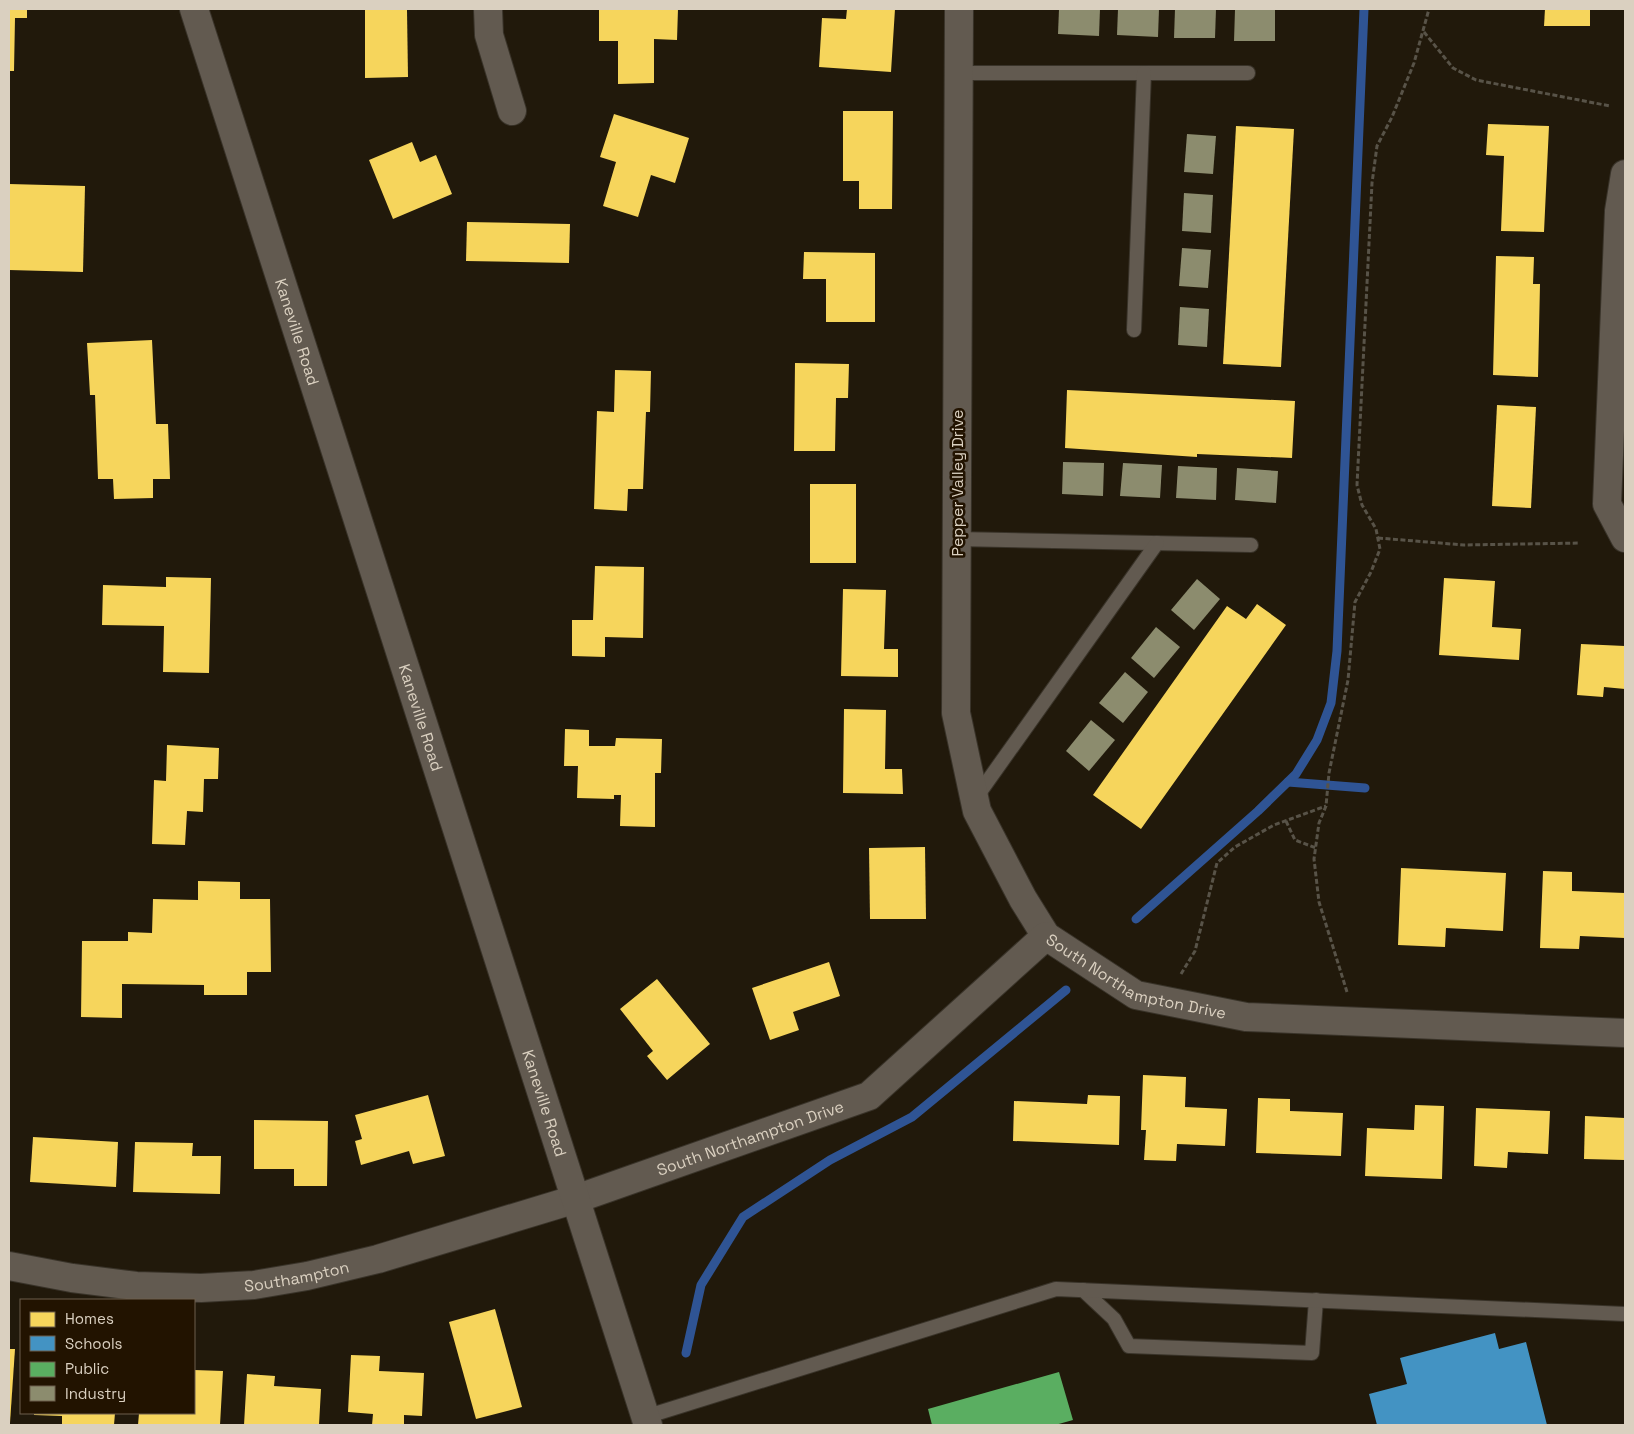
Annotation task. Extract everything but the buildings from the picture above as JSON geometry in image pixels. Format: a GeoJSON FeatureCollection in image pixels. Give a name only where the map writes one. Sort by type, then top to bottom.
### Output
{"type":"FeatureCollection","features":[{"type":"Feature","properties":{"kind":"street","name":"Kaneville Road"},"geometry":{"type":"LineString","coordinates":[[194,9],[647,1421]]}},
{"type":"Feature","properties":{"kind":"street"},"geometry":{"type":"LineString","coordinates":[[488,9],[488,35],[512,110]]}},
{"type":"Feature","properties":{"kind":"street","name":"Pepper Valley Drive"},"geometry":{"type":"LineString","coordinates":[[959,9],[956,713],[977,812],[1023,899],[1046,936]]}},
{"type":"Feature","properties":{"kind":"street"},"geometry":{"type":"LineString","coordinates":[[1625,174],[1619,211],[1607,504],[1625,538]]}},
{"type":"Feature","properties":{"kind":"street","name":"South Northampton Drive"},"geometry":{"type":"LineString","coordinates":[[576,1199],[869,1096],[1046,936],[1136,995],[1246,1017],[1625,1033]]}},
{"type":"Feature","properties":{"kind":"street","name":"Southampton"},"geometry":{"type":"LineString","coordinates":[[9,1266],[72,1278],[136,1286],[200,1288],[254,1284],[307,1276],[378,1259],[576,1199]]}},
{"type":"Feature","properties":{"kind":"lane"},"geometry":{"type":"LineString","coordinates":[[958,73],[1248,73]]}},
{"type":"Feature","properties":{"kind":"lane"},"geometry":{"type":"LineString","coordinates":[[1134,330],[1144,73]]}},
{"type":"Feature","properties":{"kind":"lane"},"geometry":{"type":"LineString","coordinates":[[956,539],[1251,545]]}},
{"type":"Feature","properties":{"kind":"lane"},"geometry":{"type":"LineString","coordinates":[[974,800],[1157,543]]}},
{"type":"Feature","properties":{"kind":"lane"},"geometry":{"type":"LineString","coordinates":[[647,1421],[1056,1288],[1625,1314]]}},
{"type":"Feature","properties":{"kind":"lane"},"geometry":{"type":"LineString","coordinates":[[1083,1290],[1114,1319],[1128,1346],[1312,1353],[1316,1300]]}},
{"type":"Feature","properties":{"kind":"path"},"geometry":{"type":"LineString","coordinates":[[1352,1022],[1346,990],[1319,902],[1314,859],[1318,823],[1326,806],[1329,773],[1348,680],[1355,602],[1371,572],[1380,549],[1376,529],[1362,505],[1357,485],[1372,183],[1377,146],[1392,117],[1424,32],[1429,9]]}},
{"type":"Feature","properties":{"kind":"path"},"geometry":{"type":"LineString","coordinates":[[1424,32],[1453,68],[1476,80],[1610,106]]}},
{"type":"Feature","properties":{"kind":"path"},"geometry":{"type":"LineString","coordinates":[[1378,538],[1464,545],[1580,543]]}},
{"type":"Feature","properties":{"kind":"path"},"geometry":{"type":"LineString","coordinates":[[1165,1000],[1195,951],[1218,863],[1235,847],[1274,825],[1326,806]]}},
{"type":"Feature","properties":{"kind":"path"},"geometry":{"type":"LineString","coordinates":[[1286,822],[1296,840],[1316,848]]}},
{"type":"Feature","properties":{"kind":"waterway"},"geometry":{"type":"LineString","coordinates":[[1136,919],[1258,811],[1296,774],[1317,740],[1331,703],[1337,651],[1364,9]]}},
{"type":"Feature","properties":{"kind":"waterway"},"geometry":{"type":"LineString","coordinates":[[1288,782],[1365,788]]}},
{"type":"Feature","properties":{"kind":"waterway"},"geometry":{"type":"LineString","coordinates":[[686,1353],[701,1285],[743,1217],[830,1160],[912,1117],[1066,990]]}}]}
